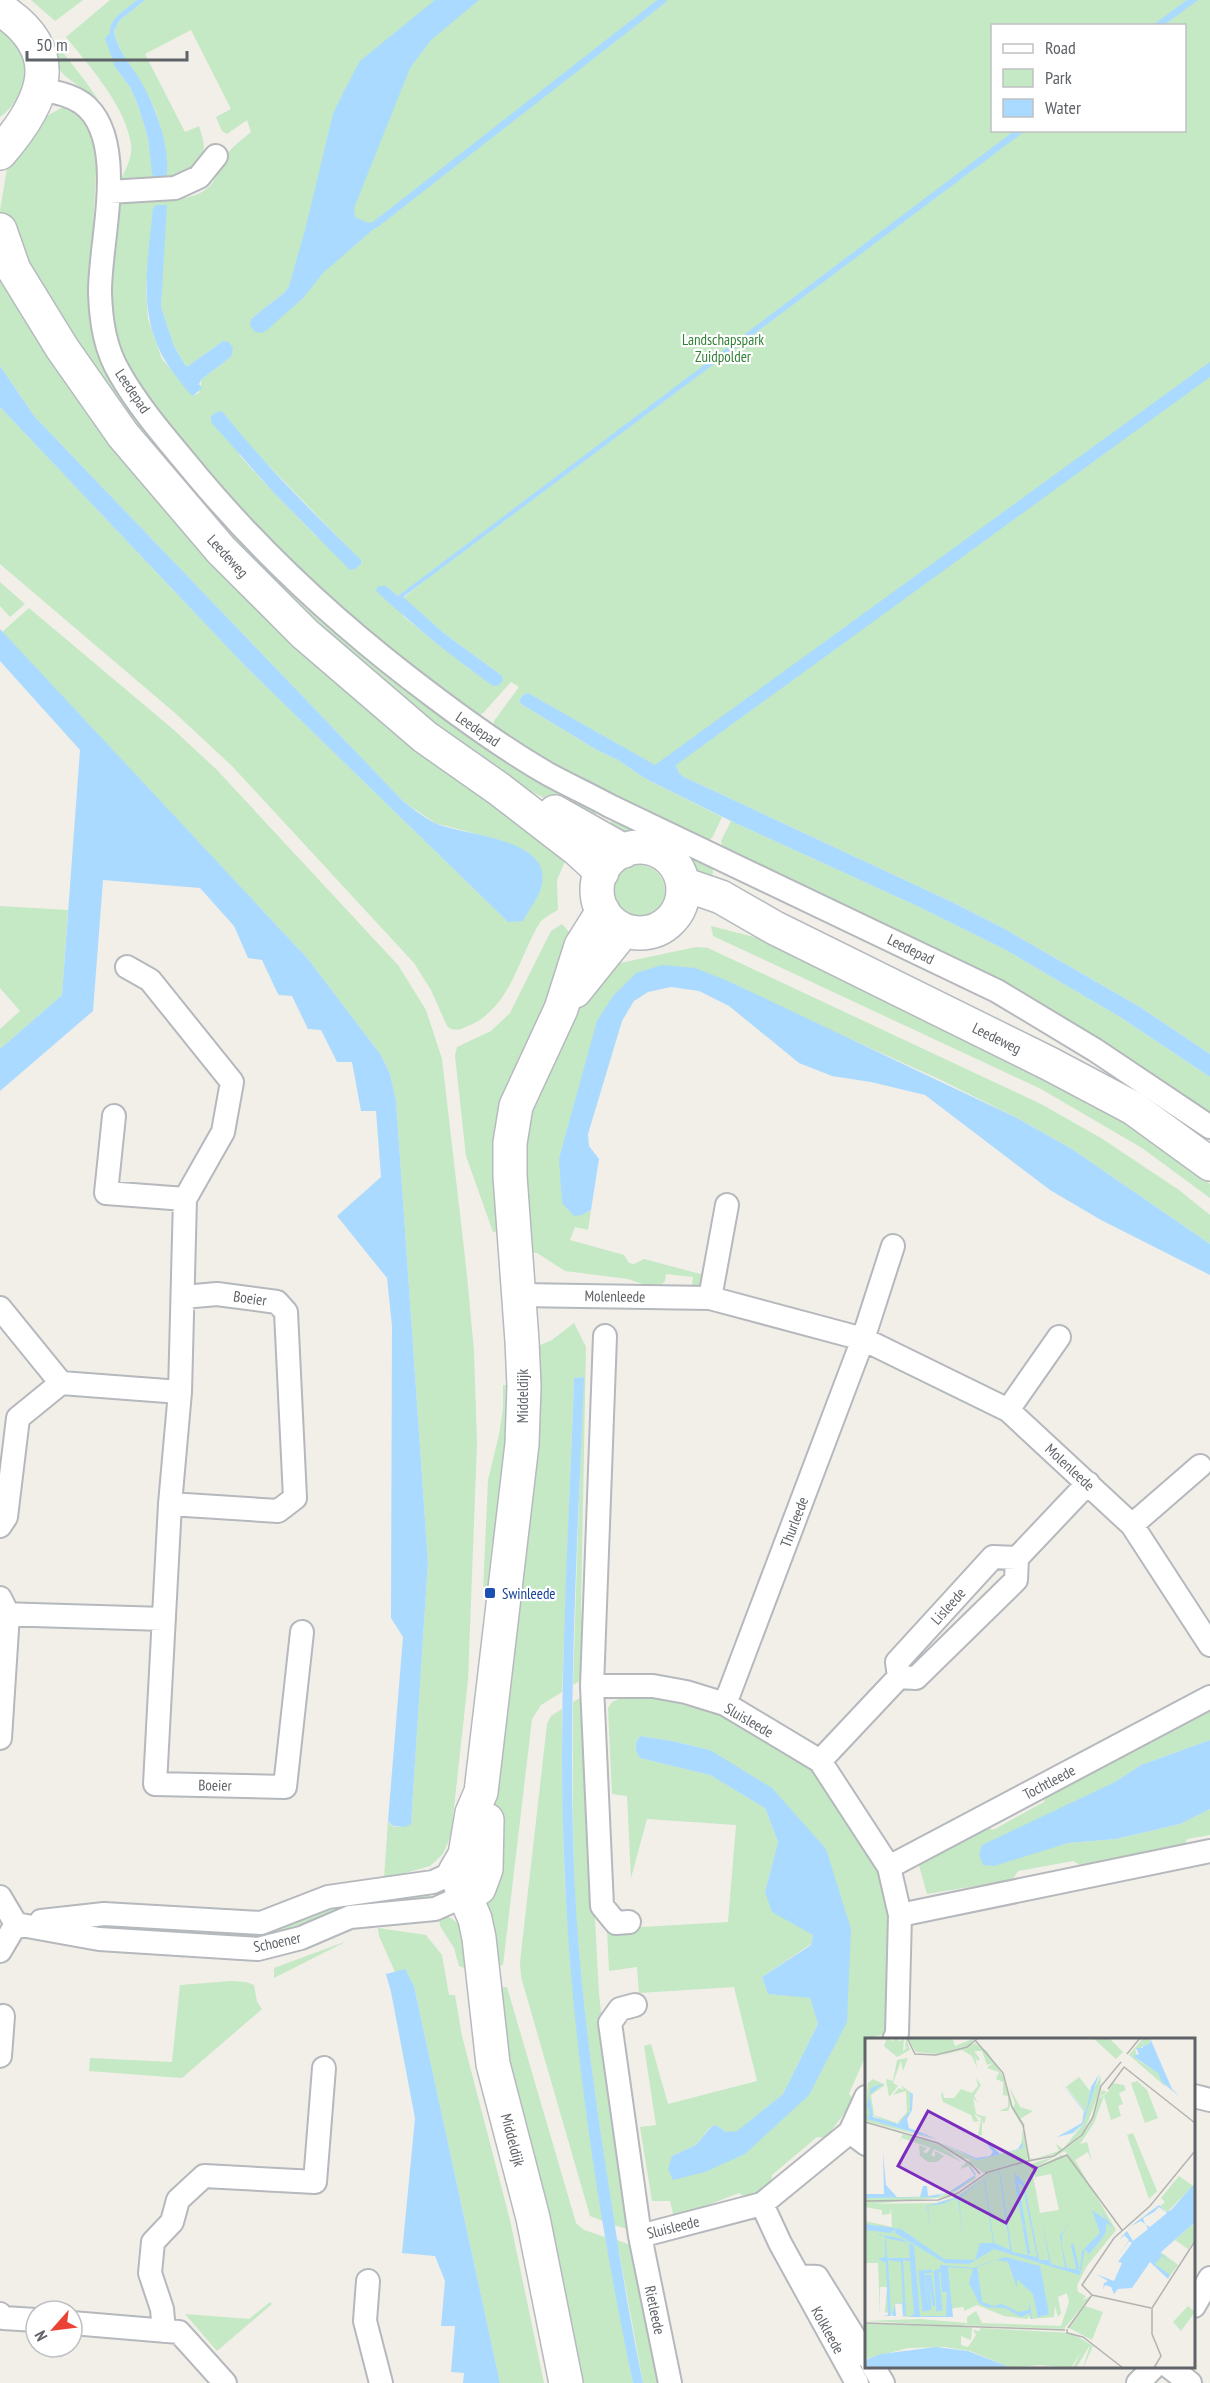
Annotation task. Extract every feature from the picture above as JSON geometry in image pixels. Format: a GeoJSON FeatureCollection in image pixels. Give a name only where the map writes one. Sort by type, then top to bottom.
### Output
{"type":"FeatureCollection","features":[{"type":"Feature","properties":{"kind":"street"},"geometry":{"type":"LineString","coordinates":[[0,9],[27,30],[38,47],[43,64],[35,99],[19,131],[0,153]]}},
{"type":"Feature","properties":{"kind":"street","name":"Leedepad"},"geometry":{"type":"LineString","coordinates":[[35,99],[63,93],[82,103],[96,118],[103,135],[110,174],[100,291],[102,327],[120,375],[163,436],[227,511],[287,573],[389,663],[478,730],[548,774],[610,806],[997,991],[1095,1050],[1210,1128]]}},
{"type":"Feature","properties":{"kind":"street"},"geometry":{"type":"LineString","coordinates":[[0,125],[35,99]]}},
{"type":"Feature","properties":{"kind":"street"},"geometry":{"type":"LineString","coordinates":[[109,192],[175,188],[199,177],[216,156]]}},
{"type":"Feature","properties":{"kind":"street","name":"Leedeweg"},"geometry":{"type":"LineString","coordinates":[[0,230],[7,263],[62,348],[123,435],[221,550],[305,634],[425,737],[499,789],[546,807],[613,861]]}},
{"type":"Feature","properties":{"kind":"street"},"geometry":{"type":"LineString","coordinates":[[643,848],[661,853],[676,866],[679,899],[662,927],[653,931],[634,933],[614,920],[598,896],[613,861],[643,848]]}},
{"type":"Feature","properties":{"kind":"street","name":"Leedeweg"},"geometry":{"type":"LineString","coordinates":[[679,899],[721,897],[775,928],[1050,1064],[1133,1108],[1210,1164]]}},
{"type":"Feature","properties":{"kind":"street","name":"Middeldijk"},"geometry":{"type":"LineString","coordinates":[[451,1883],[479,1888],[486,1869],[488,1820],[481,1791],[522,1444],[524,1386],[510,1176],[516,1106],[561,1009],[614,920]]}},
{"type":"Feature","properties":{"kind":"street","name":"Boeier"},"geometry":{"type":"LineString","coordinates":[[127,967],[150,980],[232,1082],[223,1132],[185,1199],[180,1392],[170,1504],[155,1784],[285,1786],[302,1632]]}},
{"type":"Feature","properties":{"kind":"street"},"geometry":{"type":"LineString","coordinates":[[114,1116],[106,1193],[185,1199]]}},
{"type":"Feature","properties":{"kind":"street"},"geometry":{"type":"LineString","coordinates":[[710,1298],[727,1205]]}},
{"type":"Feature","properties":{"kind":"street"},"geometry":{"type":"LineString","coordinates":[[863,1339],[893,1246]]}},
{"type":"Feature","properties":{"kind":"street","name":"Boeier"},"geometry":{"type":"LineString","coordinates":[[170,1504],[278,1511],[295,1498],[286,1312],[276,1302],[217,1293],[183,1297]]}},
{"type":"Feature","properties":{"kind":"street","name":"Molenleede"},"geometry":{"type":"LineString","coordinates":[[519,1294],[710,1298],[863,1339],[1008,1410],[1132,1525],[1210,1645]]}},
{"type":"Feature","properties":{"kind":"street"},"geometry":{"type":"LineString","coordinates":[[0,1308],[61,1383]]}},
{"type":"Feature","properties":{"kind":"street"},"geometry":{"type":"LineString","coordinates":[[605,1336],[592,1686],[602,1906],[616,1923],[629,1923]]}},
{"type":"Feature","properties":{"kind":"street"},"geometry":{"type":"LineString","coordinates":[[1008,1410],[1059,1337]]}},
{"type":"Feature","properties":{"kind":"street","name":"Thurleede"},"geometry":{"type":"LineString","coordinates":[[725,1704],[863,1339]]}},
{"type":"Feature","properties":{"kind":"street"},"geometry":{"type":"LineString","coordinates":[[0,1526],[6,1517],[8,1429],[61,1383],[180,1392]]}},
{"type":"Feature","properties":{"kind":"street"},"geometry":{"type":"LineString","coordinates":[[1132,1525],[1200,1466]]}},
{"type":"Feature","properties":{"kind":"street","name":"Lisleede"},"geometry":{"type":"LineString","coordinates":[[899,1677],[916,1678],[1016,1580],[1017,1558],[1088,1483]]}},
{"type":"Feature","properties":{"kind":"street","name":"Lisleede"},"geometry":{"type":"LineString","coordinates":[[899,1677],[897,1662],[993,1557],[1017,1558]]}},
{"type":"Feature","properties":{"kind":"street"},"geometry":{"type":"LineString","coordinates":[[0,1738],[3,1609],[164,1619]]}},
{"type":"Feature","properties":{"kind":"street","name":"Lisleede"},"geometry":{"type":"LineString","coordinates":[[820,1761],[899,1677]]}},
{"type":"Feature","properties":{"kind":"street","name":"Sluisleede"},"geometry":{"type":"LineString","coordinates":[[592,1686],[653,1686],[686,1692],[725,1704],[820,1761],[889,1867],[900,1915],[897,2033],[895,2038]]}},
{"type":"Feature","properties":{"kind":"street","name":"Tochtleede"},"geometry":{"type":"LineString","coordinates":[[889,1867],[1210,1697]]}},
{"type":"Feature","properties":{"kind":"street"},"geometry":{"type":"LineString","coordinates":[[900,1915],[1210,1851]]}},
{"type":"Feature","properties":{"kind":"street","name":"Middeldijk"},"geometry":{"type":"LineString","coordinates":[[451,1883],[475,1919],[493,2064],[533,2218],[566,2383]]}},
{"type":"Feature","properties":{"kind":"street","name":"Schoener"},"geometry":{"type":"LineString","coordinates":[[16,1924],[99,1939],[258,1949],[301,1938],[350,1917],[435,1909],[451,1883]]}},
{"type":"Feature","properties":{"kind":"street","name":"Schoener"},"geometry":{"type":"LineString","coordinates":[[16,1924],[104,1914],[261,1923],[328,1897],[451,1883]]}},
{"type":"Feature","properties":{"kind":"street"},"geometry":{"type":"LineString","coordinates":[[0,1897],[16,1924],[0,1951]]}},
{"type":"Feature","properties":{"kind":"street","name":"Sluisleede"},"geometry":{"type":"LineString","coordinates":[[635,2005],[620,2009],[610,2023],[640,2236],[762,2204],[858,2138],[865,2106]]}},
{"type":"Feature","properties":{"kind":"street"},"geometry":{"type":"LineString","coordinates":[[0,2056],[3,2016]]}},
{"type":"Feature","properties":{"kind":"street"},"geometry":{"type":"LineString","coordinates":[[164,2331],[162,2309],[150,2273],[153,2242],[172,2222],[178,2200],[204,2176],[315,2182],[324,2067]]}},
{"type":"Feature","properties":{"kind":"street"},"geometry":{"type":"LineString","coordinates":[[1195,2096],[1210,2100]]}},
{"type":"Feature","properties":{"kind":"street","name":"Kolkleede"},"geometry":{"type":"LineString","coordinates":[[762,2204],[798,2276],[857,2383]]}},
{"type":"Feature","properties":{"kind":"street","name":"Rietleede"},"geometry":{"type":"LineString","coordinates":[[640,2236],[670,2383]]}},
{"type":"Feature","properties":{"kind":"street","name":"Kolkleede"},"geometry":{"type":"LineString","coordinates":[[798,2276],[817,2277],[865,2353]]}},
{"type":"Feature","properties":{"kind":"street"},"geometry":{"type":"LineString","coordinates":[[1195,2304],[1210,2278]]}},
{"type":"Feature","properties":{"kind":"street"},"geometry":{"type":"LineString","coordinates":[[368,2281],[365,2321],[381,2383]]}},
{"type":"Feature","properties":{"kind":"street"},"geometry":{"type":"LineString","coordinates":[[0,2314],[3,2318],[24,2319]]}},
{"type":"Feature","properties":{"kind":"street"},"geometry":{"type":"LineString","coordinates":[[84,2324],[179,2332],[225,2383]]}},
{"type":"Feature","properties":{"kind":"street"},"geometry":{"type":"LineString","coordinates":[[874,2368],[883,2383]]}},
{"type":"Feature","properties":{"kind":"street"},"geometry":{"type":"LineString","coordinates":[[1138,2383],[1154,2368]]}},
{"type":"Feature","properties":{"kind":"street"},"geometry":{"type":"LineString","coordinates":[[1169,2368],[1191,2383]]}},
{"type":"Feature","properties":{"kind":"green space"},"geometry":{"type":"Polygon","coordinates":[[[31,0],[83,0],[55,21],[31,0]]]}},
{"type":"Feature","properties":{"kind":"green space","name":"Landschapspark Zuidpolder"},"geometry":{"type":"Polygon","coordinates":[[[110,0],[137,0],[115,19],[110,29],[115,67],[130,87],[138,105],[148,138],[152,168],[160,132],[157,114],[124,56],[114,31],[119,21],[145,0],[1210,0],[1210,1054],[1140,1007],[1003,928],[684,777],[679,773],[676,765],[654,765],[528,693],[523,695],[519,701],[521,704],[597,750],[618,760],[646,779],[722,817],[712,838],[706,842],[622,803],[493,730],[494,721],[519,687],[511,682],[484,712],[472,716],[314,586],[243,516],[160,417],[132,378],[117,347],[109,315],[116,207],[133,201],[192,196],[207,189],[214,181],[227,154],[251,132],[247,120],[227,134],[222,131],[216,117],[231,109],[191,30],[145,54],[185,132],[199,126],[204,147],[202,157],[189,174],[130,183],[121,179],[131,153],[127,129],[122,115],[96,74],[66,37],[110,0]],[[154,206],[146,288],[148,319],[162,359],[193,396],[199,393],[202,379],[231,357],[223,341],[188,366],[185,365],[174,346],[161,307],[162,274],[154,206]],[[295,267],[285,292],[251,319],[303,298],[295,267]],[[222,411],[240,456],[317,537],[362,562],[250,446],[222,411]],[[443,566],[398,596],[386,586],[403,616],[468,668],[496,687],[501,675],[445,634],[403,598],[443,566]]]}},
{"type":"Feature","properties":{"kind":"green space"},"geometry":{"type":"Polygon","coordinates":[[[0,23],[17,40],[22,51],[25,72],[24,82],[15,101],[0,117],[0,23]]]}},
{"type":"Feature","properties":{"kind":"green space"},"geometry":{"type":"Polygon","coordinates":[[[59,47],[102,106],[114,132],[117,146],[89,95],[60,70],[57,64],[59,47]]]}},
{"type":"Feature","properties":{"kind":"green space"},"geometry":{"type":"Polygon","coordinates":[[[68,104],[98,130],[90,290],[117,380],[261,558],[595,809],[596,818],[579,815],[520,786],[450,740],[257,570],[100,383],[0,210],[8,163],[28,133],[47,116],[68,104]]]}},
{"type":"Feature","properties":{"kind":"green space"},"geometry":{"type":"Polygon","coordinates":[[[0,267],[135,458],[569,852],[557,880],[558,910],[539,924],[511,982],[494,1008],[482,1018],[460,1029],[455,1030],[447,1026],[431,990],[414,963],[232,766],[175,713],[0,564],[0,407],[247,668],[507,921],[523,921],[503,841],[435,823],[404,802],[35,417],[0,366],[0,267]]]}},
{"type":"Feature","properties":{"kind":"green space"},"geometry":{"type":"Polygon","coordinates":[[[0,582],[25,604],[10,617],[0,606],[0,582]]]}},
{"type":"Feature","properties":{"kind":"green space"},"geometry":{"type":"Polygon","coordinates":[[[29,608],[174,730],[216,769],[398,965],[426,1010],[442,1059],[474,1351],[477,1443],[468,1680],[451,1835],[443,1854],[430,1866],[384,1879],[388,1821],[395,1827],[411,1823],[428,1562],[396,1100],[390,1074],[381,1055],[308,959],[2,632],[29,608]]]}},
{"type":"Feature","properties":{"kind":"green space"},"geometry":{"type":"Polygon","coordinates":[[[617,819],[712,866],[713,872],[709,886],[687,871],[675,853],[660,843],[645,839],[629,840],[604,829],[617,819]]]}},
{"type":"Feature","properties":{"kind":"green space"},"geometry":{"type":"Polygon","coordinates":[[[731,821],[917,906],[1006,950],[1120,1017],[1210,1077],[1210,1118],[723,849],[721,841],[731,821]]]}},
{"type":"Feature","properties":{"kind":"green space"},"geometry":{"type":"Polygon","coordinates":[[[639,865],[653,869],[661,877],[665,891],[661,905],[653,913],[639,917],[625,913],[617,905],[613,891],[617,877],[625,869],[639,865]]]}},
{"type":"Feature","properties":{"kind":"green space"},"geometry":{"type":"Polygon","coordinates":[[[0,906],[68,910],[62,995],[0,1049],[0,1029],[20,1011],[0,988],[0,906]]]}},
{"type":"Feature","properties":{"kind":"green space"},"geometry":{"type":"Polygon","coordinates":[[[562,924],[576,940],[500,1231],[493,1232],[466,1156],[455,1056],[457,1047],[491,1031],[510,1013],[551,931],[562,924]]]}},
{"type":"Feature","properties":{"kind":"green space"},"geometry":{"type":"Polygon","coordinates":[[[711,926],[758,938],[795,953],[1048,1078],[1148,1137],[1210,1184],[1210,1198],[1142,1148],[1041,1089],[713,936],[711,926]]]}},
{"type":"Feature","properties":{"kind":"green space"},"geometry":{"type":"Polygon","coordinates":[[[696,947],[708,948],[1041,1104],[1101,1138],[1179,1190],[1210,1215],[1210,1244],[1072,1149],[941,1080],[728,981],[636,974],[576,1098],[559,1158],[582,1215],[591,1210],[588,1230],[575,1227],[570,1240],[624,1255],[629,1263],[634,1264],[644,1259],[704,1275],[705,1285],[691,1291],[693,1277],[666,1274],[665,1281],[659,1287],[651,1287],[628,1279],[565,1271],[537,1253],[529,1252],[519,1187],[530,1100],[584,992],[611,965],[696,947]]]}},
{"type":"Feature","properties":{"kind":"green space"},"geometry":{"type":"Polygon","coordinates":[[[574,1323],[586,1347],[581,1606],[585,1678],[573,1685],[583,1377],[574,1378],[562,1692],[541,1705],[532,1719],[503,1965],[495,1966],[485,1904],[538,1346],[552,1340],[574,1323]]]}},
{"type":"Feature","properties":{"kind":"green space"},"geometry":{"type":"Polygon","coordinates":[[[503,1385],[509,1385],[510,1403],[499,1542],[492,1541],[487,1592],[483,1592],[488,1480],[499,1435],[503,1408],[503,1385]]]}},
{"type":"Feature","properties":{"kind":"green space"},"geometry":{"type":"Polygon","coordinates":[[[583,1696],[599,1994],[611,2104],[631,2224],[627,2229],[614,2225],[581,1980],[573,1849],[573,1702],[583,1696]]]}},
{"type":"Feature","properties":{"kind":"green space"},"geometry":{"type":"Polygon","coordinates":[[[624,1697],[662,1699],[694,1708],[703,1703],[801,1757],[823,1780],[823,1789],[859,1837],[883,1875],[892,1936],[887,1940],[890,2003],[884,2034],[865,2038],[865,2057],[849,2094],[854,2100],[826,2138],[817,2137],[772,2175],[770,2186],[746,2198],[739,2193],[674,2218],[670,2201],[652,2201],[640,2127],[656,2125],[644,2046],[651,2044],[668,2104],[757,2081],[734,1987],[639,1993],[637,1967],[609,1971],[607,1929],[728,1922],[736,1825],[647,1819],[631,1878],[627,1796],[612,1794],[608,1708],[612,1702],[624,1697]],[[640,1736],[636,1745],[640,1758],[710,1775],[765,1808],[778,1842],[765,1892],[813,1935],[811,1944],[762,1977],[768,1994],[810,1997],[818,2024],[783,2094],[737,2132],[726,2132],[716,2125],[710,2127],[696,2145],[672,2156],[745,2154],[847,2022],[826,1849],[710,1750],[640,1736]]]}},
{"type":"Feature","properties":{"kind":"green space"},"geometry":{"type":"Polygon","coordinates":[[[1210,1705],[1210,1740],[1141,1765],[1116,1782],[1036,1852],[1068,1843],[1116,1839],[1180,1824],[1210,1809],[1210,1835],[1187,1839],[1184,1847],[1082,1866],[1073,1861],[1018,1871],[1012,1880],[927,1894],[918,1862],[985,1826],[993,1830],[1044,1802],[1047,1792],[1141,1741],[1151,1743],[1198,1717],[1201,1709],[1210,1705]]]}},
{"type":"Feature","properties":{"kind":"green space"},"geometry":{"type":"Polygon","coordinates":[[[562,1709],[563,1842],[568,1929],[591,2138],[603,2221],[590,2216],[521,1977],[520,1962],[547,1724],[551,1716],[562,1709]]]}},
{"type":"Feature","properties":{"kind":"green space"},"geometry":{"type":"Polygon","coordinates":[[[430,1891],[430,1903],[273,1939],[93,1931],[92,1922],[232,1930],[320,1908],[430,1891]]]}},
{"type":"Feature","properties":{"kind":"green space"},"geometry":{"type":"Polygon","coordinates":[[[446,1916],[459,1925],[462,1931],[466,1969],[459,1966],[454,1948],[440,1926],[439,1917],[446,1916]]]}},
{"type":"Feature","properties":{"kind":"green space"},"geometry":{"type":"Polygon","coordinates":[[[378,1928],[426,1935],[442,1955],[449,1995],[455,1995],[462,2036],[510,2220],[544,2383],[500,2383],[414,1986],[405,1970],[395,1972],[379,1936],[378,1928]]]}},
{"type":"Feature","properties":{"kind":"green space"},"geometry":{"type":"Polygon","coordinates":[[[347,1941],[274,1978],[274,1968],[347,1941]]]}},
{"type":"Feature","properties":{"kind":"green space"},"geometry":{"type":"Polygon","coordinates":[[[231,1981],[254,1985],[257,2002],[262,2009],[182,2078],[89,2071],[90,2058],[172,2062],[180,1985],[231,1981]]]}},
{"type":"Feature","properties":{"kind":"green space"},"geometry":{"type":"Polygon","coordinates":[[[507,1987],[576,2223],[584,2230],[605,2237],[633,2383],[576,2383],[503,2059],[497,1988],[507,1987]]]}},
{"type":"Feature","properties":{"kind":"green space"},"geometry":{"type":"Polygon","coordinates":[[[617,2240],[635,2247],[662,2383],[643,2383],[617,2240]]]}},
{"type":"Feature","properties":{"kind":"green space"},"geometry":{"type":"Polygon","coordinates":[[[270,2302],[272,2304],[217,2351],[185,2314],[249,2319],[270,2302]]]}},
{"type":"Feature","properties":{"kind":"water"},"geometry":{"type":"Polygon","coordinates":[[[137,0],[145,0],[119,21],[114,31],[122,52],[146,90],[161,128],[167,155],[166,178],[154,178],[152,174],[148,138],[138,105],[130,87],[115,67],[105,38],[110,33],[115,18],[137,0]]]}},
{"type":"Feature","properties":{"kind":"water"},"geometry":{"type":"Polygon","coordinates":[[[435,0],[479,0],[431,40],[410,68],[354,208],[355,217],[368,223],[374,222],[377,226],[323,273],[303,298],[267,330],[262,333],[255,332],[250,325],[251,319],[285,292],[289,286],[333,114],[360,61],[435,0]]]}},
{"type":"Feature","properties":{"kind":"water"},"geometry":{"type":"Polygon","coordinates":[[[1187,0],[1198,0],[1165,24],[1154,24],[1187,0]]]}},
{"type":"Feature","properties":{"kind":"water"},"geometry":{"type":"Polygon","coordinates":[[[1013,132],[1024,132],[403,597],[445,634],[501,675],[503,680],[498,686],[493,686],[448,652],[376,591],[378,586],[386,586],[398,596],[1013,132]]]}},
{"type":"Feature","properties":{"kind":"water"},"geometry":{"type":"Polygon","coordinates":[[[156,205],[167,205],[161,307],[174,346],[185,365],[188,366],[223,341],[229,342],[233,348],[231,357],[202,379],[199,384],[202,388],[193,396],[162,355],[149,315],[148,253],[153,208],[156,205]]]}},
{"type":"Feature","properties":{"kind":"water"},"geometry":{"type":"Polygon","coordinates":[[[1210,362],[1210,377],[676,765],[679,773],[684,777],[952,902],[1003,928],[1140,1007],[1210,1054],[1210,1077],[1120,1017],[1006,950],[646,779],[519,701],[523,695],[528,693],[655,765],[1210,362]]]}},
{"type":"Feature","properties":{"kind":"water"},"geometry":{"type":"Polygon","coordinates":[[[0,366],[35,417],[404,802],[435,823],[502,841],[519,847],[533,856],[541,868],[542,884],[523,921],[508,922],[247,668],[0,407],[0,366]]]}},
{"type":"Feature","properties":{"kind":"water"},"geometry":{"type":"Polygon","coordinates":[[[222,411],[272,469],[361,560],[361,564],[350,570],[274,493],[211,422],[211,416],[222,411]]]}},
{"type":"Feature","properties":{"kind":"water"},"geometry":{"type":"Polygon","coordinates":[[[0,629],[308,959],[381,1055],[390,1074],[396,1100],[428,1562],[411,1824],[405,1827],[393,1826],[388,1821],[403,1637],[391,1618],[392,1326],[387,1278],[337,1216],[381,1177],[376,1111],[361,1111],[352,1062],[337,1062],[321,1030],[308,1029],[292,996],[279,995],[262,960],[248,958],[234,926],[200,888],[103,880],[93,1011],[0,1091],[0,1049],[62,995],[80,750],[0,661],[0,629]]]}},
{"type":"Feature","properties":{"kind":"water"},"geometry":{"type":"Polygon","coordinates":[[[662,965],[695,968],[728,981],[1015,1117],[1072,1149],[1210,1244],[1210,1275],[1101,1220],[1050,1190],[925,1095],[871,1082],[832,1076],[799,1063],[729,1006],[699,991],[671,987],[648,992],[634,1001],[622,1021],[588,1134],[589,1146],[599,1159],[591,1210],[574,1216],[562,1203],[559,1158],[597,1021],[613,996],[636,973],[662,965]]]}},
{"type":"Feature","properties":{"kind":"water"},"geometry":{"type":"Polygon","coordinates":[[[584,1377],[572,1720],[574,1876],[584,2001],[600,2126],[632,2330],[643,2383],[633,2383],[619,2315],[585,2105],[570,1964],[563,1824],[562,1713],[574,1378],[584,1377]]]}},
{"type":"Feature","properties":{"kind":"water"},"geometry":{"type":"Polygon","coordinates":[[[640,1736],[710,1750],[772,1788],[826,1849],[851,1929],[847,2022],[809,2095],[745,2154],[705,2172],[673,2180],[668,2169],[672,2156],[696,2145],[711,2127],[716,2125],[726,2132],[737,2131],[783,2094],[818,2024],[810,1998],[768,1994],[762,1977],[811,1945],[813,1935],[772,1912],[765,1892],[778,1842],[765,1808],[710,1775],[640,1758],[636,1747],[640,1736]]]}},
{"type":"Feature","properties":{"kind":"water"},"geometry":{"type":"Polygon","coordinates":[[[1210,1740],[1210,1809],[1180,1824],[1116,1839],[1068,1843],[994,1866],[983,1865],[979,1854],[982,1845],[1115,1782],[1141,1765],[1210,1740]]]}},
{"type":"Feature","properties":{"kind":"water"},"geometry":{"type":"Polygon","coordinates":[[[405,1969],[414,1986],[500,2383],[463,2383],[464,2373],[451,2372],[455,2326],[441,2326],[445,2281],[435,2256],[402,2253],[415,2118],[386,1974],[405,1969]]]}},
{"type":"Feature","properties":{"kind":"waterway"},"geometry":{"type":"LineString","coordinates":[[376,224],[663,0]]}},
{"type":"Feature","properties":{"kind":"place","name":"Swinleede"},"geometry":{"type":"Point","coordinates":[490,1593]}}]}
